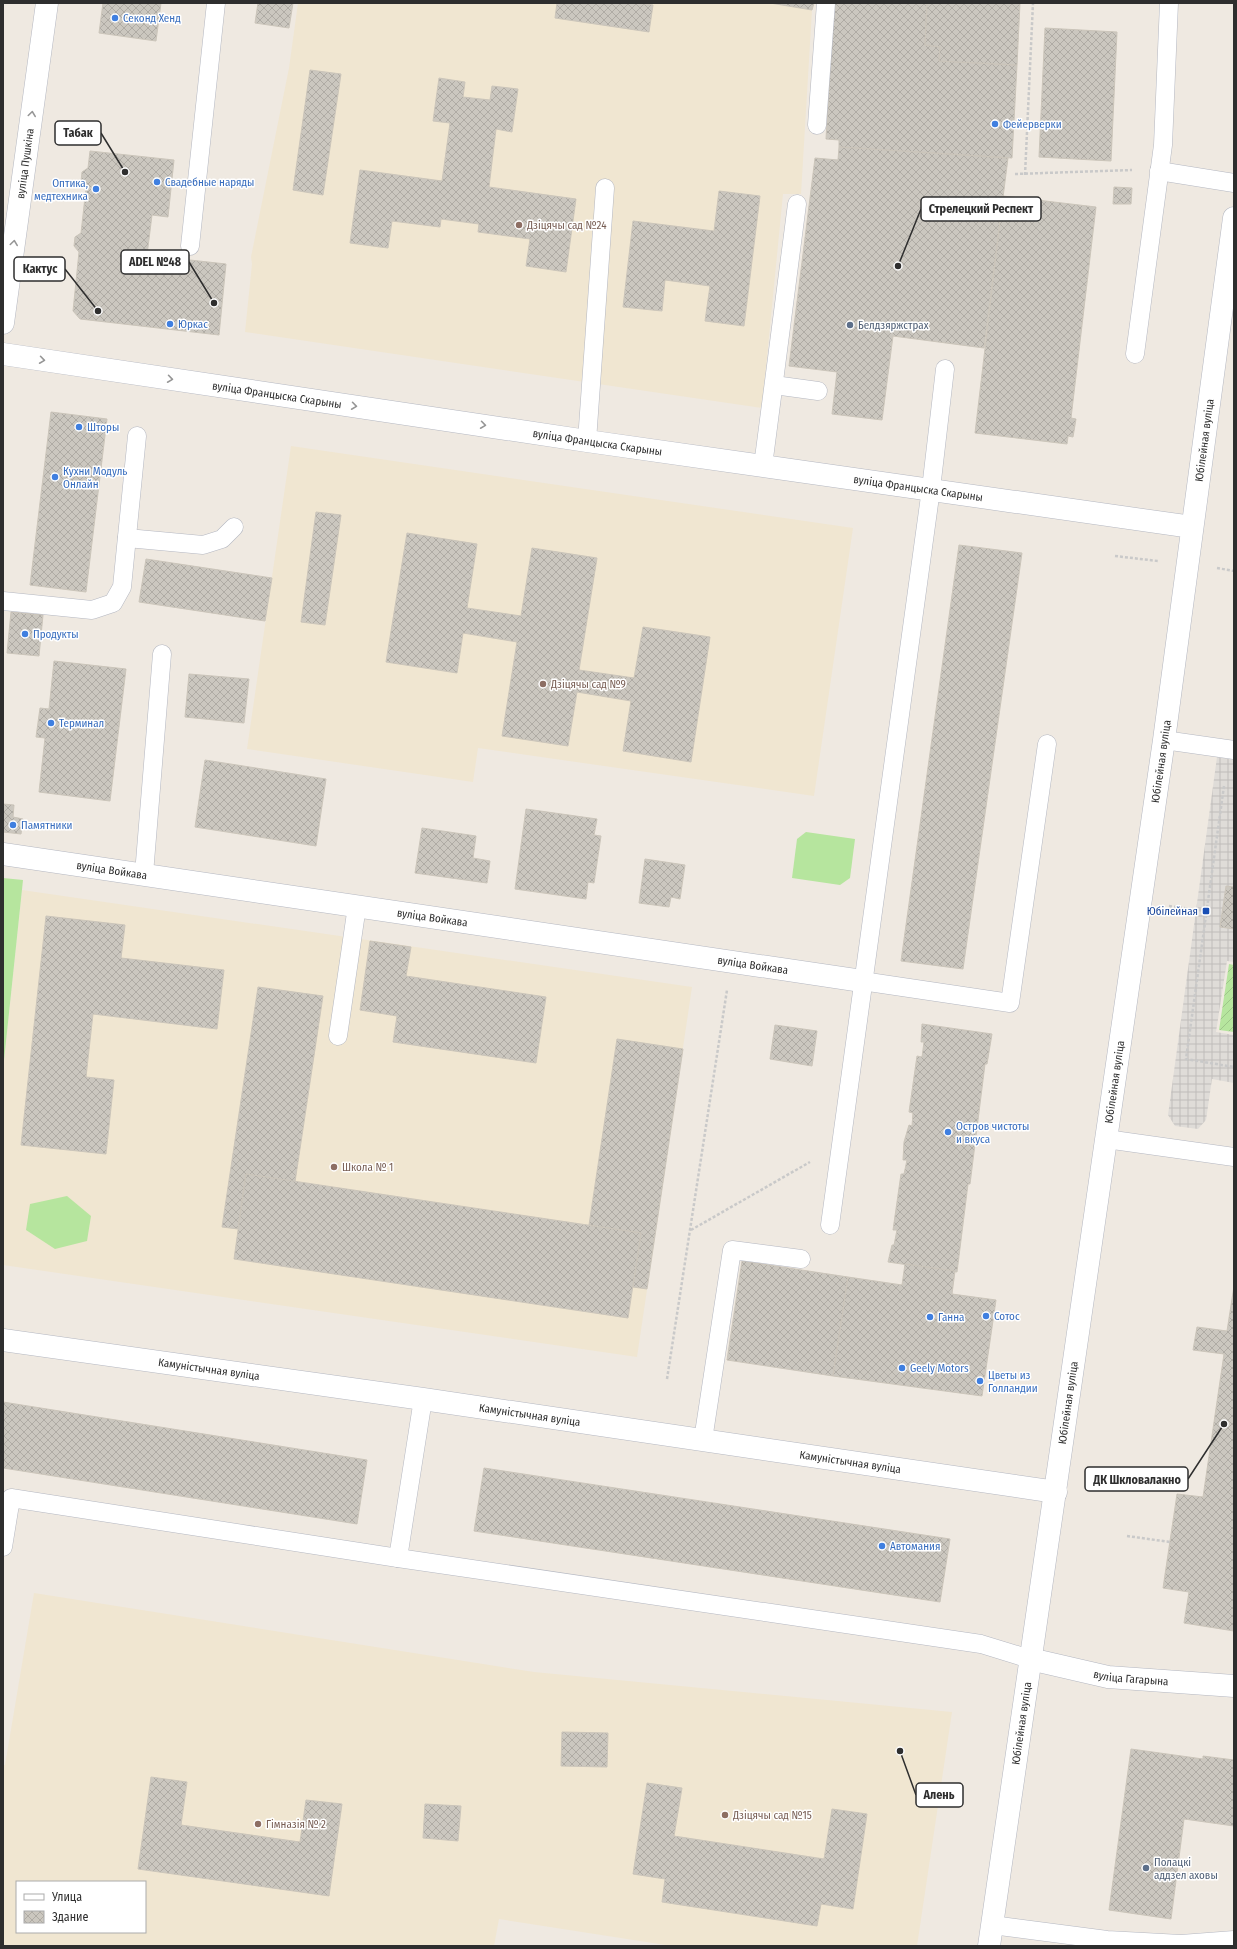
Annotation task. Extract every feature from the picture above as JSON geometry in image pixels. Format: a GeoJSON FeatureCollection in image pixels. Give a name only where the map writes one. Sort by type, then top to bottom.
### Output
{"type":"FeatureCollection","features":[{"type":"Feature","properties":{"kind":"main road","name":"вуліца Пушкіна"},"geometry":{"type":"LineString","coordinates":[[3,323],[47,3]]}},
{"type":"Feature","properties":{"kind":"main road","name":"Юбілейная вуліца"},"geometry":{"type":"LineString","coordinates":[[989,1946],[1164,740],[1234,218]]}},
{"type":"Feature","properties":{"kind":"main road","name":"вуліца Францыска Скарыны"},"geometry":{"type":"LineString","coordinates":[[3,354],[587,441],[1192,526]]}},
{"type":"Feature","properties":{"kind":"main road","name":"вуліца Войкава"},"geometry":{"type":"LineString","coordinates":[[3,854],[862,981]]}},
{"type":"Feature","properties":{"kind":"main road","name":"Камуністычная вуліца"},"geometry":{"type":"LineString","coordinates":[[3,1340],[424,1399],[1056,1492]]}},
{"type":"Feature","properties":{"kind":"main road","name":"вуліца Гагарына"},"geometry":{"type":"LineString","coordinates":[[1030,1659],[1108,1677],[1234,1686]]}},
{"type":"Feature","properties":{"kind":"lane"},"geometry":{"type":"LineString","coordinates":[[190,246],[216,3]]}},
{"type":"Feature","properties":{"kind":"lane"},"geometry":{"type":"LineString","coordinates":[[817,126],[826,3]]}},
{"type":"Feature","properties":{"kind":"lane"},"geometry":{"type":"LineString","coordinates":[[1135,354],[1163,145],[1169,3]]}},
{"type":"Feature","properties":{"kind":"lane"},"geometry":{"type":"LineString","coordinates":[[1159,171],[1234,183]]}},
{"type":"Feature","properties":{"kind":"lane"},"geometry":{"type":"LineString","coordinates":[[587,441],[605,188]]}},
{"type":"Feature","properties":{"kind":"lane"},"geometry":{"type":"LineString","coordinates":[[764,466],[797,204]]}},
{"type":"Feature","properties":{"kind":"lane"},"geometry":{"type":"LineString","coordinates":[[830,1225],[862,981],[931,489],[945,369]]}},
{"type":"Feature","properties":{"kind":"lane"},"geometry":{"type":"LineString","coordinates":[[774,384],[818,391]]}},
{"type":"Feature","properties":{"kind":"lane"},"geometry":{"type":"LineString","coordinates":[[3,601],[92,610],[112,603],[122,587],[137,436]]}},
{"type":"Feature","properties":{"kind":"lane"},"geometry":{"type":"LineString","coordinates":[[127,538],[202,545],[222,539],[234,527]]}},
{"type":"Feature","properties":{"kind":"lane"},"geometry":{"type":"LineString","coordinates":[[144,874],[162,654]]}},
{"type":"Feature","properties":{"kind":"lane"},"geometry":{"type":"LineString","coordinates":[[1164,740],[1234,750]]}},
{"type":"Feature","properties":{"kind":"lane"},"geometry":{"type":"LineString","coordinates":[[862,981],[1010,1003],[1047,744]]}},
{"type":"Feature","properties":{"kind":"lane"},"geometry":{"type":"LineString","coordinates":[[338,1036],[357,906]]}},
{"type":"Feature","properties":{"kind":"lane"},"geometry":{"type":"LineString","coordinates":[[1106,1139],[1234,1157]]}},
{"type":"Feature","properties":{"kind":"lane"},"geometry":{"type":"LineString","coordinates":[[702,1440],[732,1250],[801,1259]]}},
{"type":"Feature","properties":{"kind":"lane"},"geometry":{"type":"LineString","coordinates":[[398,1558],[424,1399]]}},
{"type":"Feature","properties":{"kind":"lane"},"geometry":{"type":"LineString","coordinates":[[3,1547],[11,1498],[398,1558],[980,1644],[1030,1659]]}},
{"type":"Feature","properties":{"kind":"lane"},"geometry":{"type":"LineString","coordinates":[[992,1924],[1107,1940],[1181,1944],[1234,1940]]}},
{"type":"Feature","properties":{"kind":"path"},"geometry":{"type":"LineString","coordinates":[[1025,175],[1033,3]]}},
{"type":"Feature","properties":{"kind":"path"},"geometry":{"type":"LineString","coordinates":[[1015,174],[1025,175],[1115,169],[1159,171]]}},
{"type":"Feature","properties":{"kind":"path"},"geometry":{"type":"LineString","coordinates":[[1224,786],[1186,1059],[1234,1067]]}},
{"type":"Feature","properties":{"kind":"path"},"geometry":{"type":"LineString","coordinates":[[1140,903],[1206,910]]}},
{"type":"Feature","properties":{"kind":"path"},"geometry":{"type":"LineString","coordinates":[[667,1379],[731,962]]}},
{"type":"Feature","properties":{"kind":"path"},"geometry":{"type":"LineString","coordinates":[[691,1230],[840,1146]]}},
{"type":"Feature","properties":{"kind":"path"},"geometry":{"type":"LineString","coordinates":[[1127,1536],[1170,1542]]}},
{"type":"Feature","properties":{"kind":"shaded area","name":"Дзіцячы сад №24"},"geometry":{"type":"Polygon","coordinates":[[[298,3],[770,3],[812,10],[801,194],[783,194],[762,408],[245,332],[252,264],[251,257],[289,68],[298,3]]]}},
{"type":"Feature","properties":{"kind":"shaded area","name":"Дзіцячы сад №9"},"geometry":{"type":"Polygon","coordinates":[[[291,446],[853,528],[814,796],[478,748],[473,782],[247,749],[291,446]]]}},
{"type":"Feature","properties":{"kind":"shaded area"},"geometry":{"type":"Polygon","coordinates":[[[1217,757],[1234,760],[1234,962],[1227,961],[1216,1032],[1234,1035],[1234,1083],[1212,1079],[1206,1120],[1198,1129],[1175,1126],[1168,1115],[1217,757]]]}},
{"type":"Feature","properties":{"kind":"shaded area","name":"Школа № 1"},"geometry":{"type":"Polygon","coordinates":[[[22,890],[692,987],[637,1357],[3,1265],[3,1070],[22,890]]]}},
{"type":"Feature","properties":{"kind":"shaded area"},"geometry":{"type":"Polygon","coordinates":[[[34,1593],[534,1672],[952,1712],[917,1946],[672,1946],[499,1919],[494,1946],[3,1946],[3,1765],[5,1765],[34,1593]]]}},
{"type":"Feature","properties":{"kind":"green space"},"geometry":{"type":"Polygon","coordinates":[[[806,832],[855,839],[850,878],[840,885],[792,878],[797,839],[806,832]]]}},
{"type":"Feature","properties":{"kind":"green space"},"geometry":{"type":"Polygon","coordinates":[[[3,878],[23,880],[3,1070],[3,878]]]}},
{"type":"Feature","properties":{"kind":"green space"},"geometry":{"type":"Polygon","coordinates":[[[1229,964],[1234,965],[1234,1032],[1219,1030],[1229,964]]]}},
{"type":"Feature","properties":{"kind":"green space"},"geometry":{"type":"Polygon","coordinates":[[[67,1196],[91,1216],[87,1241],[55,1249],[26,1230],[30,1204],[67,1196]]]}},
{"type":"Feature","properties":{"kind":"building"},"geometry":{"type":"Polygon","coordinates":[[[103,3],[161,3],[156,41],[99,33],[103,3]]]}},
{"type":"Feature","properties":{"kind":"building"},"geometry":{"type":"Polygon","coordinates":[[[258,3],[293,3],[289,28],[255,23],[258,3]]]}},
{"type":"Feature","properties":{"kind":"building"},"geometry":{"type":"Polygon","coordinates":[[[557,3],[638,3],[653,5],[649,32],[555,18],[557,3]]]}},
{"type":"Feature","properties":{"kind":"building"},"geometry":{"type":"Polygon","coordinates":[[[770,3],[814,3],[812,10],[770,3]]]}},
{"type":"Feature","properties":{"kind":"building"},"geometry":{"type":"Polygon","coordinates":[[[834,3],[927,3],[925,45],[940,47],[939,61],[1017,65],[1012,158],[839,147],[839,140],[826,139],[834,3]]]}},
{"type":"Feature","properties":{"kind":"building"},"geometry":{"type":"Polygon","coordinates":[[[927,3],[1020,3],[1017,65],[939,61],[940,47],[925,45],[927,3]]]}},
{"type":"Feature","properties":{"kind":"building"},"geometry":{"type":"Polygon","coordinates":[[[1045,28],[1117,32],[1111,161],[1039,157],[1045,28]]]}},
{"type":"Feature","properties":{"kind":"building"},"geometry":{"type":"Polygon","coordinates":[[[310,70],[341,74],[323,195],[293,190],[310,70]]]}},
{"type":"Feature","properties":{"kind":"building"},"geometry":{"type":"Polygon","coordinates":[[[439,78],[465,82],[463,97],[490,100],[492,86],[518,89],[512,132],[496,129],[489,187],[576,199],[566,272],[526,266],[530,239],[478,232],[479,224],[441,219],[440,227],[392,221],[388,248],[350,243],[360,170],[442,181],[450,123],[433,121],[439,78]]]}},
{"type":"Feature","properties":{"kind":"building"},"geometry":{"type":"Polygon","coordinates":[[[839,147],[1008,158],[984,348],[893,336],[882,420],[832,414],[837,372],[789,366],[815,158],[838,160],[839,147]]]}},
{"type":"Feature","properties":{"kind":"building"},"geometry":{"type":"Polygon","coordinates":[[[90,151],[174,160],[168,217],[152,215],[146,263],[162,264],[163,257],[226,264],[219,335],[80,319],[73,311],[79,252],[74,246],[75,237],[81,233],[86,188],[81,182],[82,172],[88,168],[90,151]]]}},
{"type":"Feature","properties":{"kind":"building"},"geometry":{"type":"Polygon","coordinates":[[[1114,187],[1132,188],[1131,204],[1113,204],[1114,187]]]}},
{"type":"Feature","properties":{"kind":"building"},"geometry":{"type":"Polygon","coordinates":[[[719,191],[760,196],[744,326],[705,321],[710,286],[665,280],[662,311],[623,307],[633,221],[714,231],[719,191]]]}},
{"type":"Feature","properties":{"kind":"building"},"geometry":{"type":"Polygon","coordinates":[[[1003,196],[1096,207],[1071,418],[1076,419],[1073,437],[1068,436],[1067,444],[975,433],[1003,196]]]}},
{"type":"Feature","properties":{"kind":"building"},"geometry":{"type":"Polygon","coordinates":[[[51,412],[107,419],[86,592],[30,585],[51,412]]]}},
{"type":"Feature","properties":{"kind":"building"},"geometry":{"type":"Polygon","coordinates":[[[316,512],[341,515],[325,625],[301,622],[316,512]]]}},
{"type":"Feature","properties":{"kind":"building"},"geometry":{"type":"Polygon","coordinates":[[[407,533],[477,544],[467,608],[521,616],[532,548],[597,558],[579,670],[634,678],[643,627],[710,637],[691,762],[623,751],[631,701],[577,692],[568,746],[502,736],[517,642],[463,633],[457,673],[386,662],[407,533]]]}},
{"type":"Feature","properties":{"kind":"building"},"geometry":{"type":"Polygon","coordinates":[[[959,545],[1022,553],[963,969],[901,961],[959,545]]]}},
{"type":"Feature","properties":{"kind":"building"},"geometry":{"type":"Polygon","coordinates":[[[146,559],[272,578],[265,621],[139,602],[146,559]]]}},
{"type":"Feature","properties":{"kind":"building","name":"Продукты"},"geometry":{"type":"Polygon","coordinates":[[[11,612],[43,615],[39,656],[7,653],[11,612]]]}},
{"type":"Feature","properties":{"kind":"building"},"geometry":{"type":"Polygon","coordinates":[[[54,661],[126,669],[110,801],[39,792],[45,738],[36,737],[40,708],[49,709],[54,661]]]}},
{"type":"Feature","properties":{"kind":"building"},"geometry":{"type":"Polygon","coordinates":[[[189,674],[249,679],[244,723],[185,717],[189,674]]]}},
{"type":"Feature","properties":{"kind":"building"},"geometry":{"type":"Polygon","coordinates":[[[205,760],[326,779],[316,846],[195,827],[205,760]]]}},
{"type":"Feature","properties":{"kind":"building","name":"Памятники"},"geometry":{"type":"Polygon","coordinates":[[[3,804],[14,805],[13,817],[23,819],[21,834],[3,832],[3,804]]]}},
{"type":"Feature","properties":{"kind":"building"},"geometry":{"type":"Polygon","coordinates":[[[526,809],[597,819],[594,835],[601,836],[594,883],[588,882],[586,899],[515,889],[526,809]]]}},
{"type":"Feature","properties":{"kind":"building"},"geometry":{"type":"Polygon","coordinates":[[[422,828],[476,836],[473,858],[490,861],[487,883],[415,873],[422,828]]]}},
{"type":"Feature","properties":{"kind":"building"},"geometry":{"type":"Polygon","coordinates":[[[645,859],[685,865],[680,899],[671,897],[669,907],[639,903],[645,859]]]}},
{"type":"Feature","properties":{"kind":"building"},"geometry":{"type":"Polygon","coordinates":[[[1226,886],[1234,887],[1234,929],[1220,927],[1226,886]]]}},
{"type":"Feature","properties":{"kind":"building"},"geometry":{"type":"Polygon","coordinates":[[[46,916],[125,925],[121,958],[224,970],[217,1029],[93,1014],[86,1077],[114,1080],[106,1154],[21,1145],[46,916]]]}},
{"type":"Feature","properties":{"kind":"building"},"geometry":{"type":"Polygon","coordinates":[[[370,941],[411,947],[406,976],[546,997],[536,1063],[393,1042],[397,1016],[360,1010],[370,941]]]}},
{"type":"Feature","properties":{"kind":"building"},"geometry":{"type":"Polygon","coordinates":[[[258,987],[323,996],[295,1182],[246,1174],[238,1229],[222,1227],[258,987]]]}},
{"type":"Feature","properties":{"kind":"building"},"geometry":{"type":"Polygon","coordinates":[[[922,1024],[992,1034],[987,1064],[985,1064],[957,1272],[888,1262],[897,1230],[893,1230],[901,1174],[904,1174],[907,1160],[903,1160],[904,1142],[909,1125],[912,1126],[913,1113],[909,1112],[917,1056],[922,1057],[924,1042],[921,1042],[922,1024]]]}},
{"type":"Feature","properties":{"kind":"building"},"geometry":{"type":"Polygon","coordinates":[[[775,1025],[817,1031],[812,1066],[770,1059],[775,1025]]]}},
{"type":"Feature","properties":{"kind":"building"},"geometry":{"type":"Polygon","coordinates":[[[617,1039],[683,1049],[647,1289],[633,1287],[641,1233],[589,1225],[617,1039]]]}},
{"type":"Feature","properties":{"kind":"building"},"geometry":{"type":"Polygon","coordinates":[[[246,1174],[641,1233],[628,1318],[234,1259],[246,1174]]]}},
{"type":"Feature","properties":{"kind":"building"},"geometry":{"type":"Polygon","coordinates":[[[742,1261],[848,1277],[833,1376],[727,1360],[742,1261]]]}},
{"type":"Feature","properties":{"kind":"building"},"geometry":{"type":"Polygon","coordinates":[[[905,1264],[955,1271],[952,1294],[996,1300],[982,1396],[833,1376],[848,1277],[902,1285],[905,1264]]]}},
{"type":"Feature","properties":{"kind":"building"},"geometry":{"type":"Polygon","coordinates":[[[1234,1286],[1234,1631],[1184,1623],[1189,1592],[1163,1588],[1177,1494],[1203,1497],[1224,1354],[1193,1350],[1197,1327],[1227,1331],[1234,1286]]]}},
{"type":"Feature","properties":{"kind":"building"},"geometry":{"type":"Polygon","coordinates":[[[3,1402],[367,1460],[357,1524],[3,1468],[3,1402]]]}},
{"type":"Feature","properties":{"kind":"building"},"geometry":{"type":"Polygon","coordinates":[[[484,1468],[950,1539],[940,1602],[474,1531],[484,1468]]]}},
{"type":"Feature","properties":{"kind":"building"},"geometry":{"type":"Polygon","coordinates":[[[562,1732],[608,1733],[607,1767],[561,1766],[562,1732]]]}},
{"type":"Feature","properties":{"kind":"building","name":"Полацкі аддзел аховы"},"geometry":{"type":"Polygon","coordinates":[[[1131,1749],[1203,1759],[1203,1756],[1234,1760],[1234,1826],[1184,1819],[1171,1919],[1109,1910],[1131,1749]]]}},
{"type":"Feature","properties":{"kind":"building"},"geometry":{"type":"Polygon","coordinates":[[[151,1777],[187,1782],[181,1825],[300,1842],[306,1800],[342,1804],[329,1896],[138,1869],[151,1777]]]}},
{"type":"Feature","properties":{"kind":"building"},"geometry":{"type":"Polygon","coordinates":[[[647,1783],[682,1788],[674,1836],[824,1859],[832,1809],[867,1814],[853,1909],[821,1904],[817,1926],[662,1902],[665,1879],[633,1874],[647,1783]]]}},
{"type":"Feature","properties":{"kind":"building"},"geometry":{"type":"Polygon","coordinates":[[[425,1804],[461,1806],[458,1841],[423,1838],[425,1804]]]}},
{"type":"Feature","properties":{"kind":"place","name":"Секонд Хенд"},"geometry":{"type":"Point","coordinates":[115,18]}},
{"type":"Feature","properties":{"kind":"place","name":"Фейерверки"},"geometry":{"type":"Point","coordinates":[995,124]}},
{"type":"Feature","properties":{"kind":"place","name":"Табак"},"geometry":{"type":"Point","coordinates":[125,172]}},
{"type":"Feature","properties":{"kind":"place","name":"Свадебные наряды"},"geometry":{"type":"Point","coordinates":[157,182]}},
{"type":"Feature","properties":{"kind":"place","name":"Оптика, медтехника"},"geometry":{"type":"Point","coordinates":[96,189]}},
{"type":"Feature","properties":{"kind":"place","name":"Дзіцячы сад №24"},"geometry":{"type":"Point","coordinates":[519,225]}},
{"type":"Feature","properties":{"kind":"place","name":"Стрелецкий Респект"},"geometry":{"type":"Point","coordinates":[898,266]}},
{"type":"Feature","properties":{"kind":"place","name":"ADEL №48"},"geometry":{"type":"Point","coordinates":[214,303]}},
{"type":"Feature","properties":{"kind":"place","name":"Кактус"},"geometry":{"type":"Point","coordinates":[98,311]}},
{"type":"Feature","properties":{"kind":"place","name":"Юркас"},"geometry":{"type":"Point","coordinates":[170,324]}},
{"type":"Feature","properties":{"kind":"place","name":"Белдзяржстрах"},"geometry":{"type":"Point","coordinates":[850,325]}},
{"type":"Feature","properties":{"kind":"place","name":"Шторы"},"geometry":{"type":"Point","coordinates":[79,427]}},
{"type":"Feature","properties":{"kind":"place","name":"Кухни Модуль Онлайн"},"geometry":{"type":"Point","coordinates":[55,477]}},
{"type":"Feature","properties":{"kind":"place","name":"Продукты"},"geometry":{"type":"Point","coordinates":[25,634]}},
{"type":"Feature","properties":{"kind":"place","name":"Дзіцячы сад №9"},"geometry":{"type":"Point","coordinates":[543,684]}},
{"type":"Feature","properties":{"kind":"place","name":"Терминал"},"geometry":{"type":"Point","coordinates":[51,723]}},
{"type":"Feature","properties":{"kind":"place","name":"Памятники"},"geometry":{"type":"Point","coordinates":[13,825]}},
{"type":"Feature","properties":{"kind":"place","name":"Юбілейная"},"geometry":{"type":"Point","coordinates":[1206,911]}},
{"type":"Feature","properties":{"kind":"place","name":"Остров чистоты и вкуса"},"geometry":{"type":"Point","coordinates":[948,1132]}},
{"type":"Feature","properties":{"kind":"place","name":"Школа № 1"},"geometry":{"type":"Point","coordinates":[334,1167]}},
{"type":"Feature","properties":{"kind":"place","name":"Сотос"},"geometry":{"type":"Point","coordinates":[986,1316]}},
{"type":"Feature","properties":{"kind":"place","name":"Ганна"},"geometry":{"type":"Point","coordinates":[930,1317]}},
{"type":"Feature","properties":{"kind":"place","name":"Geely Motors"},"geometry":{"type":"Point","coordinates":[902,1368]}},
{"type":"Feature","properties":{"kind":"place","name":"Цветы из Голландии"},"geometry":{"type":"Point","coordinates":[980,1381]}},
{"type":"Feature","properties":{"kind":"place","name":"ДК Шкловалакно"},"geometry":{"type":"Point","coordinates":[1224,1424]}},
{"type":"Feature","properties":{"kind":"place","name":"Автомания"},"geometry":{"type":"Point","coordinates":[882,1546]}},
{"type":"Feature","properties":{"kind":"place","name":"Алень"},"geometry":{"type":"Point","coordinates":[900,1751]}},
{"type":"Feature","properties":{"kind":"place","name":"Дзіцячы сад №15"},"geometry":{"type":"Point","coordinates":[725,1815]}},
{"type":"Feature","properties":{"kind":"place","name":"Гімназія № 2"},"geometry":{"type":"Point","coordinates":[258,1824]}},
{"type":"Feature","properties":{"kind":"place","name":"Полацкі аддзел аховы"},"geometry":{"type":"Point","coordinates":[1146,1868]}}]}
